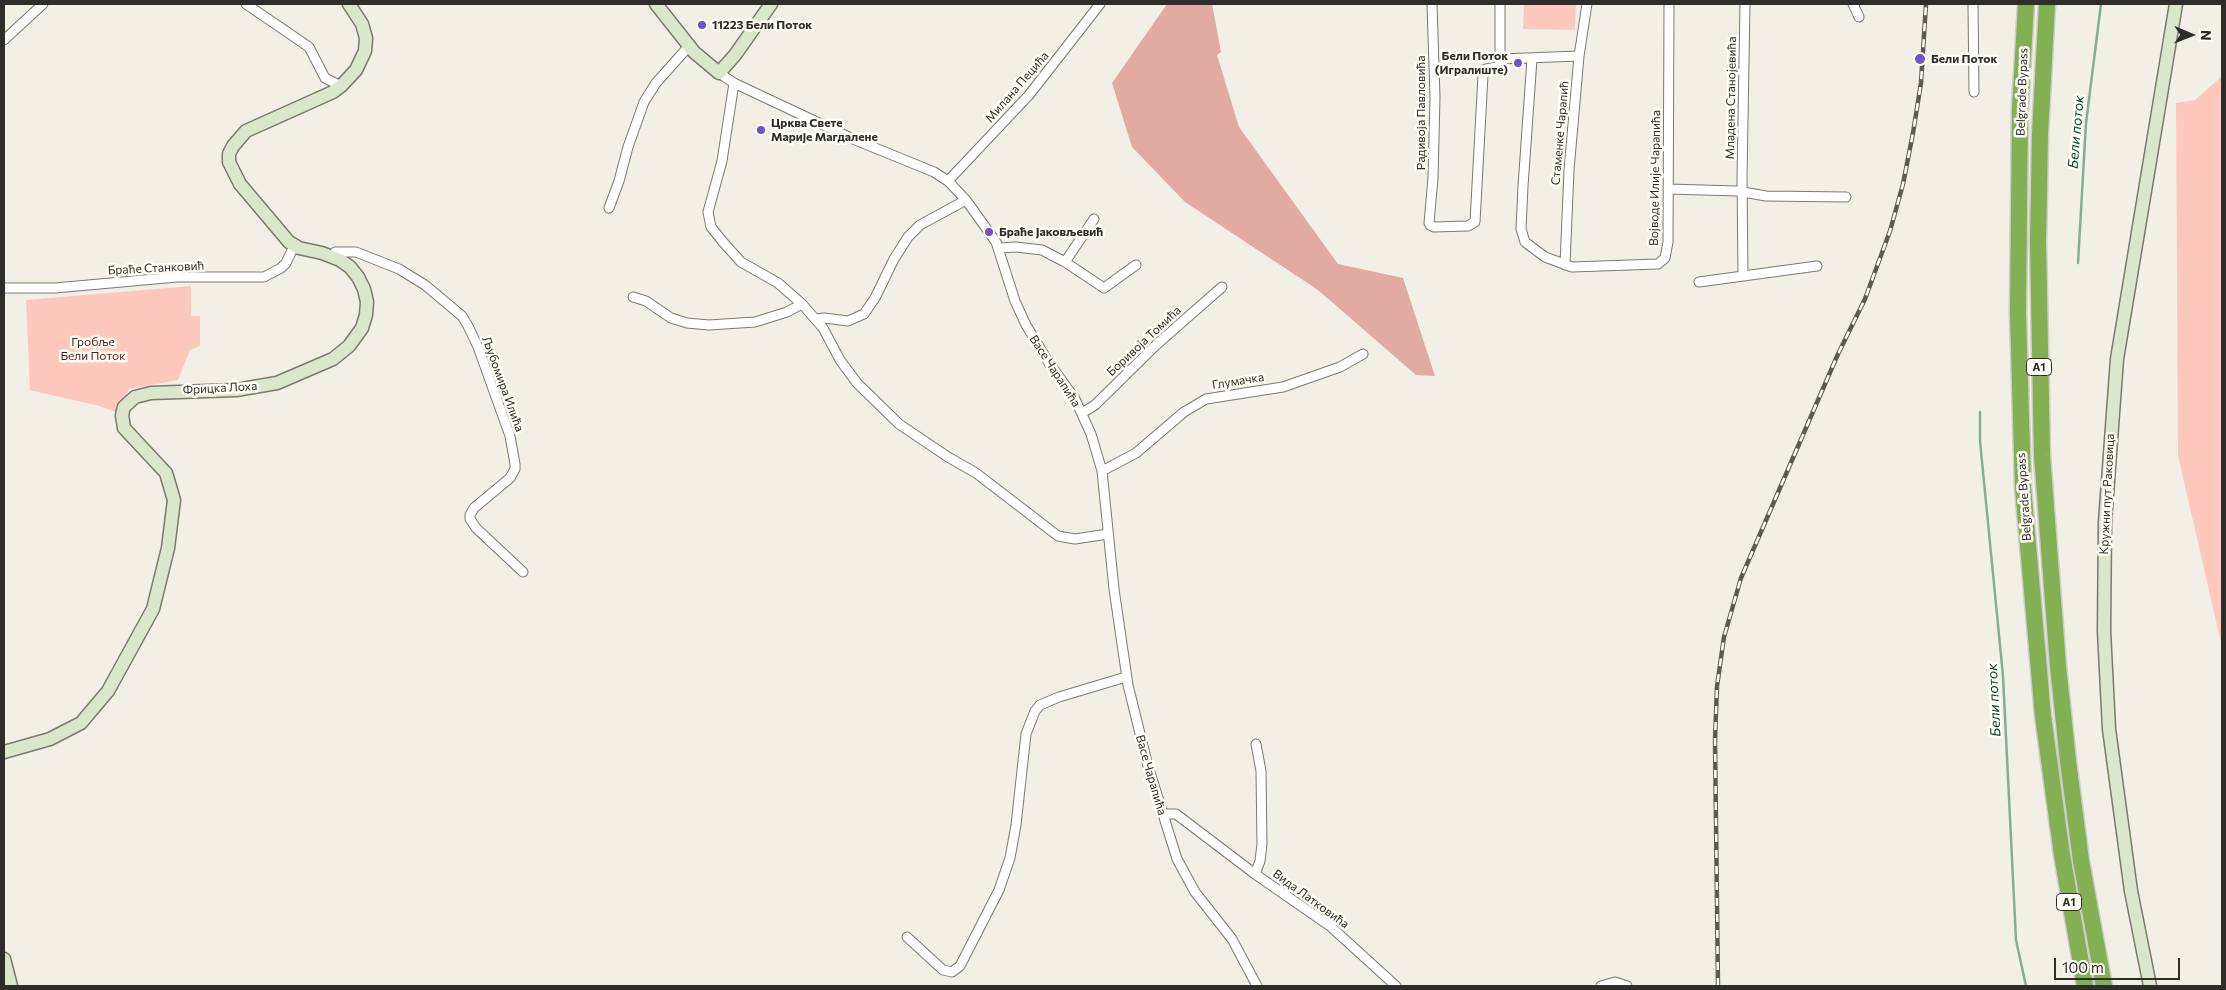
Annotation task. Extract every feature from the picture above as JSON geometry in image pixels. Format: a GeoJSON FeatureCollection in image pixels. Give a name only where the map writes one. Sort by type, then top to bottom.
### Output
{"type":"FeatureCollection","features":[{"type":"Feature","properties":{"kind":"highway","name":"Belgrade Bypass"},"geometry":{"type":"LineString","coordinates":[[2026,4],[2020,108],[2018,313],[2023,488],[2046,734],[2062,856],[2085,986]]}},
{"type":"Feature","properties":{"kind":"highway","name":"Belgrade Bypass"},"geometry":{"type":"LineString","coordinates":[[2047,4],[2038,218],[2039,401],[2042,455],[2058,666],[2068,761],[2081,861],[2104,986]]}},
{"type":"Feature","properties":{"kind":"street"},"geometry":{"type":"LineString","coordinates":[[4,40],[43,4]]}},
{"type":"Feature","properties":{"kind":"street"},"geometry":{"type":"LineString","coordinates":[[246,4],[309,48],[325,78],[341,86]]}},
{"type":"Feature","properties":{"kind":"street"},"geometry":{"type":"LineString","coordinates":[[294,246],[240,184],[230,168],[229,154],[232,146],[246,131],[324,96],[341,86],[356,70],[366,45],[362,24],[349,4]]}},
{"type":"Feature","properties":{"kind":"street","name":"Васе Чарапића"},"geometry":{"type":"LineString","coordinates":[[656,4],[700,59],[719,73],[734,82],[865,144],[926,168],[948,182],[966,200],[999,248],[1015,301],[1026,325],[1049,363],[1075,399],[1091,434],[1102,471],[1126,677],[1138,730],[1177,859],[1195,892],[1232,939],[1257,986]]}},
{"type":"Feature","properties":{"kind":"street"},"geometry":{"type":"LineString","coordinates":[[719,73],[735,55],[771,4]]}},
{"type":"Feature","properties":{"kind":"street","name":"Милана Пецића"},"geometry":{"type":"LineString","coordinates":[[948,182],[1029,95],[1100,4]]}},
{"type":"Feature","properties":{"kind":"street","name":"Радивоја Павловића"},"geometry":{"type":"LineString","coordinates":[[1432,4],[1435,97],[1433,178],[1429,223],[1434,227],[1474,225],[1484,72],[1488,68],[1497,67],[1500,59]]}},
{"type":"Feature","properties":{"kind":"street"},"geometry":{"type":"LineString","coordinates":[[1500,4],[1500,59],[1578,56]]}},
{"type":"Feature","properties":{"kind":"street","name":"Стаменке Чарапић"},"geometry":{"type":"LineString","coordinates":[[1565,265],[1569,170],[1578,56],[1587,4]]}},
{"type":"Feature","properties":{"kind":"street","name":"Војводе Илије Чарапића"},"geometry":{"type":"LineString","coordinates":[[1532,59],[1521,229],[1525,242],[1530,248],[1545,257],[1578,268],[1654,265],[1663,261],[1668,242],[1669,4]]}},
{"type":"Feature","properties":{"kind":"street","name":"Младена Станојевића"},"geometry":{"type":"LineString","coordinates":[[1744,275],[1745,4]]}},
{"type":"Feature","properties":{"kind":"street"},"geometry":{"type":"LineString","coordinates":[[1853,4],[1859,18]]}},
{"type":"Feature","properties":{"kind":"street"},"geometry":{"type":"LineString","coordinates":[[1973,4],[1974,92]]}},
{"type":"Feature","properties":{"kind":"street","name":"Кружни пут Раковица"},"geometry":{"type":"LineString","coordinates":[[2150,986],[2129,883],[2109,729],[2104,631],[2105,522],[2117,359],[2176,4]]}},
{"type":"Feature","properties":{"kind":"street"},"geometry":{"type":"LineString","coordinates":[[609,208],[644,102],[656,83],[689,46]]}},
{"type":"Feature","properties":{"kind":"street"},"geometry":{"type":"LineString","coordinates":[[734,82],[722,161],[710,205],[710,223],[723,242],[741,262],[778,283],[802,304],[816,319],[840,360],[857,383],[904,428],[948,458],[976,473],[1058,536],[1075,539],[1108,534]]}},
{"type":"Feature","properties":{"kind":"street"},"geometry":{"type":"LineString","coordinates":[[1668,189],[1766,196],[1846,197]]}},
{"type":"Feature","properties":{"kind":"street"},"geometry":{"type":"LineString","coordinates":[[816,319],[824,318],[848,322],[864,314],[875,298],[894,259],[912,233],[920,226],[966,200]]}},
{"type":"Feature","properties":{"kind":"street"},"geometry":{"type":"LineString","coordinates":[[1065,262],[1094,219]]}},
{"type":"Feature","properties":{"kind":"street","name":"Фрицка Лоха"},"geometry":{"type":"LineString","coordinates":[[4,752],[50,740],[81,723],[108,691],[153,609],[168,548],[174,500],[166,473],[124,428],[122,422],[124,407],[135,397],[151,392],[236,390],[277,383],[313,369],[344,351],[355,340],[362,328],[367,302],[358,276],[344,263],[332,257],[294,246]]}},
{"type":"Feature","properties":{"kind":"street","name":"Браће Станковић"},"geometry":{"type":"LineString","coordinates":[[4,288],[55,288],[177,278],[264,277],[281,268],[286,263],[294,246]]}},
{"type":"Feature","properties":{"kind":"street"},"geometry":{"type":"LineString","coordinates":[[999,248],[1016,247],[1042,250],[1065,262],[1104,288],[1136,265]]}},
{"type":"Feature","properties":{"kind":"street","name":"Љубомира Илића"},"geometry":{"type":"LineString","coordinates":[[332,257],[335,252],[356,252],[399,269],[425,285],[457,312],[468,326],[478,347],[510,436],[515,464],[515,469],[510,478],[474,508],[470,519],[476,528],[523,572]]}},
{"type":"Feature","properties":{"kind":"street"},"geometry":{"type":"LineString","coordinates":[[1699,282],[1817,266]]}},
{"type":"Feature","properties":{"kind":"street","name":"Боривоја Томића"},"geometry":{"type":"LineString","coordinates":[[1082,413],[1095,405],[1156,345],[1222,287]]}},
{"type":"Feature","properties":{"kind":"street"},"geometry":{"type":"LineString","coordinates":[[633,297],[646,301],[671,318],[687,323],[709,325],[755,322],[787,312],[802,304]]}},
{"type":"Feature","properties":{"kind":"street","name":"Глумачка"},"geometry":{"type":"LineString","coordinates":[[1102,471],[1136,453],[1184,412],[1206,399],[1282,387],[1340,367],[1363,354]]}},
{"type":"Feature","properties":{"kind":"street"},"geometry":{"type":"LineString","coordinates":[[907,937],[943,970],[952,972],[960,966],[983,925],[1008,865],[1016,825],[1026,734],[1035,711],[1040,705],[1058,697],[1126,677]]}},
{"type":"Feature","properties":{"kind":"street","name":"Вида Латковића"},"geometry":{"type":"LineString","coordinates":[[1255,874],[1260,861],[1262,844],[1261,771],[1256,744]]}},
{"type":"Feature","properties":{"kind":"street","name":"Вида Латковића"},"geometry":{"type":"LineString","coordinates":[[1163,814],[1176,814],[1255,874],[1330,926],[1396,986]]}},
{"type":"Feature","properties":{"kind":"street"},"geometry":{"type":"LineString","coordinates":[[4,959],[11,986]]}},
{"type":"Feature","properties":{"kind":"street"},"geometry":{"type":"LineString","coordinates":[[1601,986],[1616,982],[1627,986]]}},
{"type":"Feature","properties":{"kind":"green space"},"geometry":{"type":"Polygon","coordinates":[[[1524,4],[1576,4],[1575,30],[1523,29],[1524,4]]]}},
{"type":"Feature","properties":{"kind":"green space"},"geometry":{"type":"Polygon","coordinates":[[[2222,76],[2222,647],[2178,456],[2176,103],[2195,100],[2222,76]]]}},
{"type":"Feature","properties":{"kind":"green space","name":"Гробље Бели Поток"},"geometry":{"type":"Polygon","coordinates":[[[191,286],[191,316],[200,316],[200,346],[190,350],[178,380],[129,389],[116,412],[99,406],[30,390],[26,300],[191,286]]]}},
{"type":"Feature","properties":{"kind":"shaded area"},"geometry":{"type":"Polygon","coordinates":[[[1167,4],[1212,4],[1221,52],[1217,55],[1239,127],[1338,264],[1403,278],[1435,376],[1416,375],[1318,290],[1185,202],[1132,147],[1112,83],[1167,4]]]}},
{"type":"Feature","properties":{"kind":"waterway","name":"Бели поток"},"geometry":{"type":"LineString","coordinates":[[2078,263],[2086,123],[2101,4]]}},
{"type":"Feature","properties":{"kind":"waterway","name":"Бели поток"},"geometry":{"type":"LineString","coordinates":[[1980,412],[1980,441],[2003,676],[2016,940],[2026,986]]}},
{"type":"Feature","properties":{"kind":"railway"},"geometry":{"type":"LineString","coordinates":[[1718,986],[1715,740],[1717,686],[1724,637],[1741,578],[1838,354],[1865,299],[1890,231],[1903,184],[1921,83],[1926,4]]}},
{"type":"Feature","properties":{"kind":"place","name":"11223 Бели Поток"},"geometry":{"type":"Point","coordinates":[702,25]}},
{"type":"Feature","properties":{"kind":"place","name":"Бели Поток"},"geometry":{"type":"Point","coordinates":[1920,59]}},
{"type":"Feature","properties":{"kind":"place","name":"Бели Поток (Игралиште)"},"geometry":{"type":"Point","coordinates":[1518,63]}},
{"type":"Feature","properties":{"kind":"place","name":"Црква Свете Марије Магдалене"},"geometry":{"type":"Point","coordinates":[761,130]}},
{"type":"Feature","properties":{"kind":"place","name":"Браће Јаковљевић"},"geometry":{"type":"Point","coordinates":[989,232]}}]}
